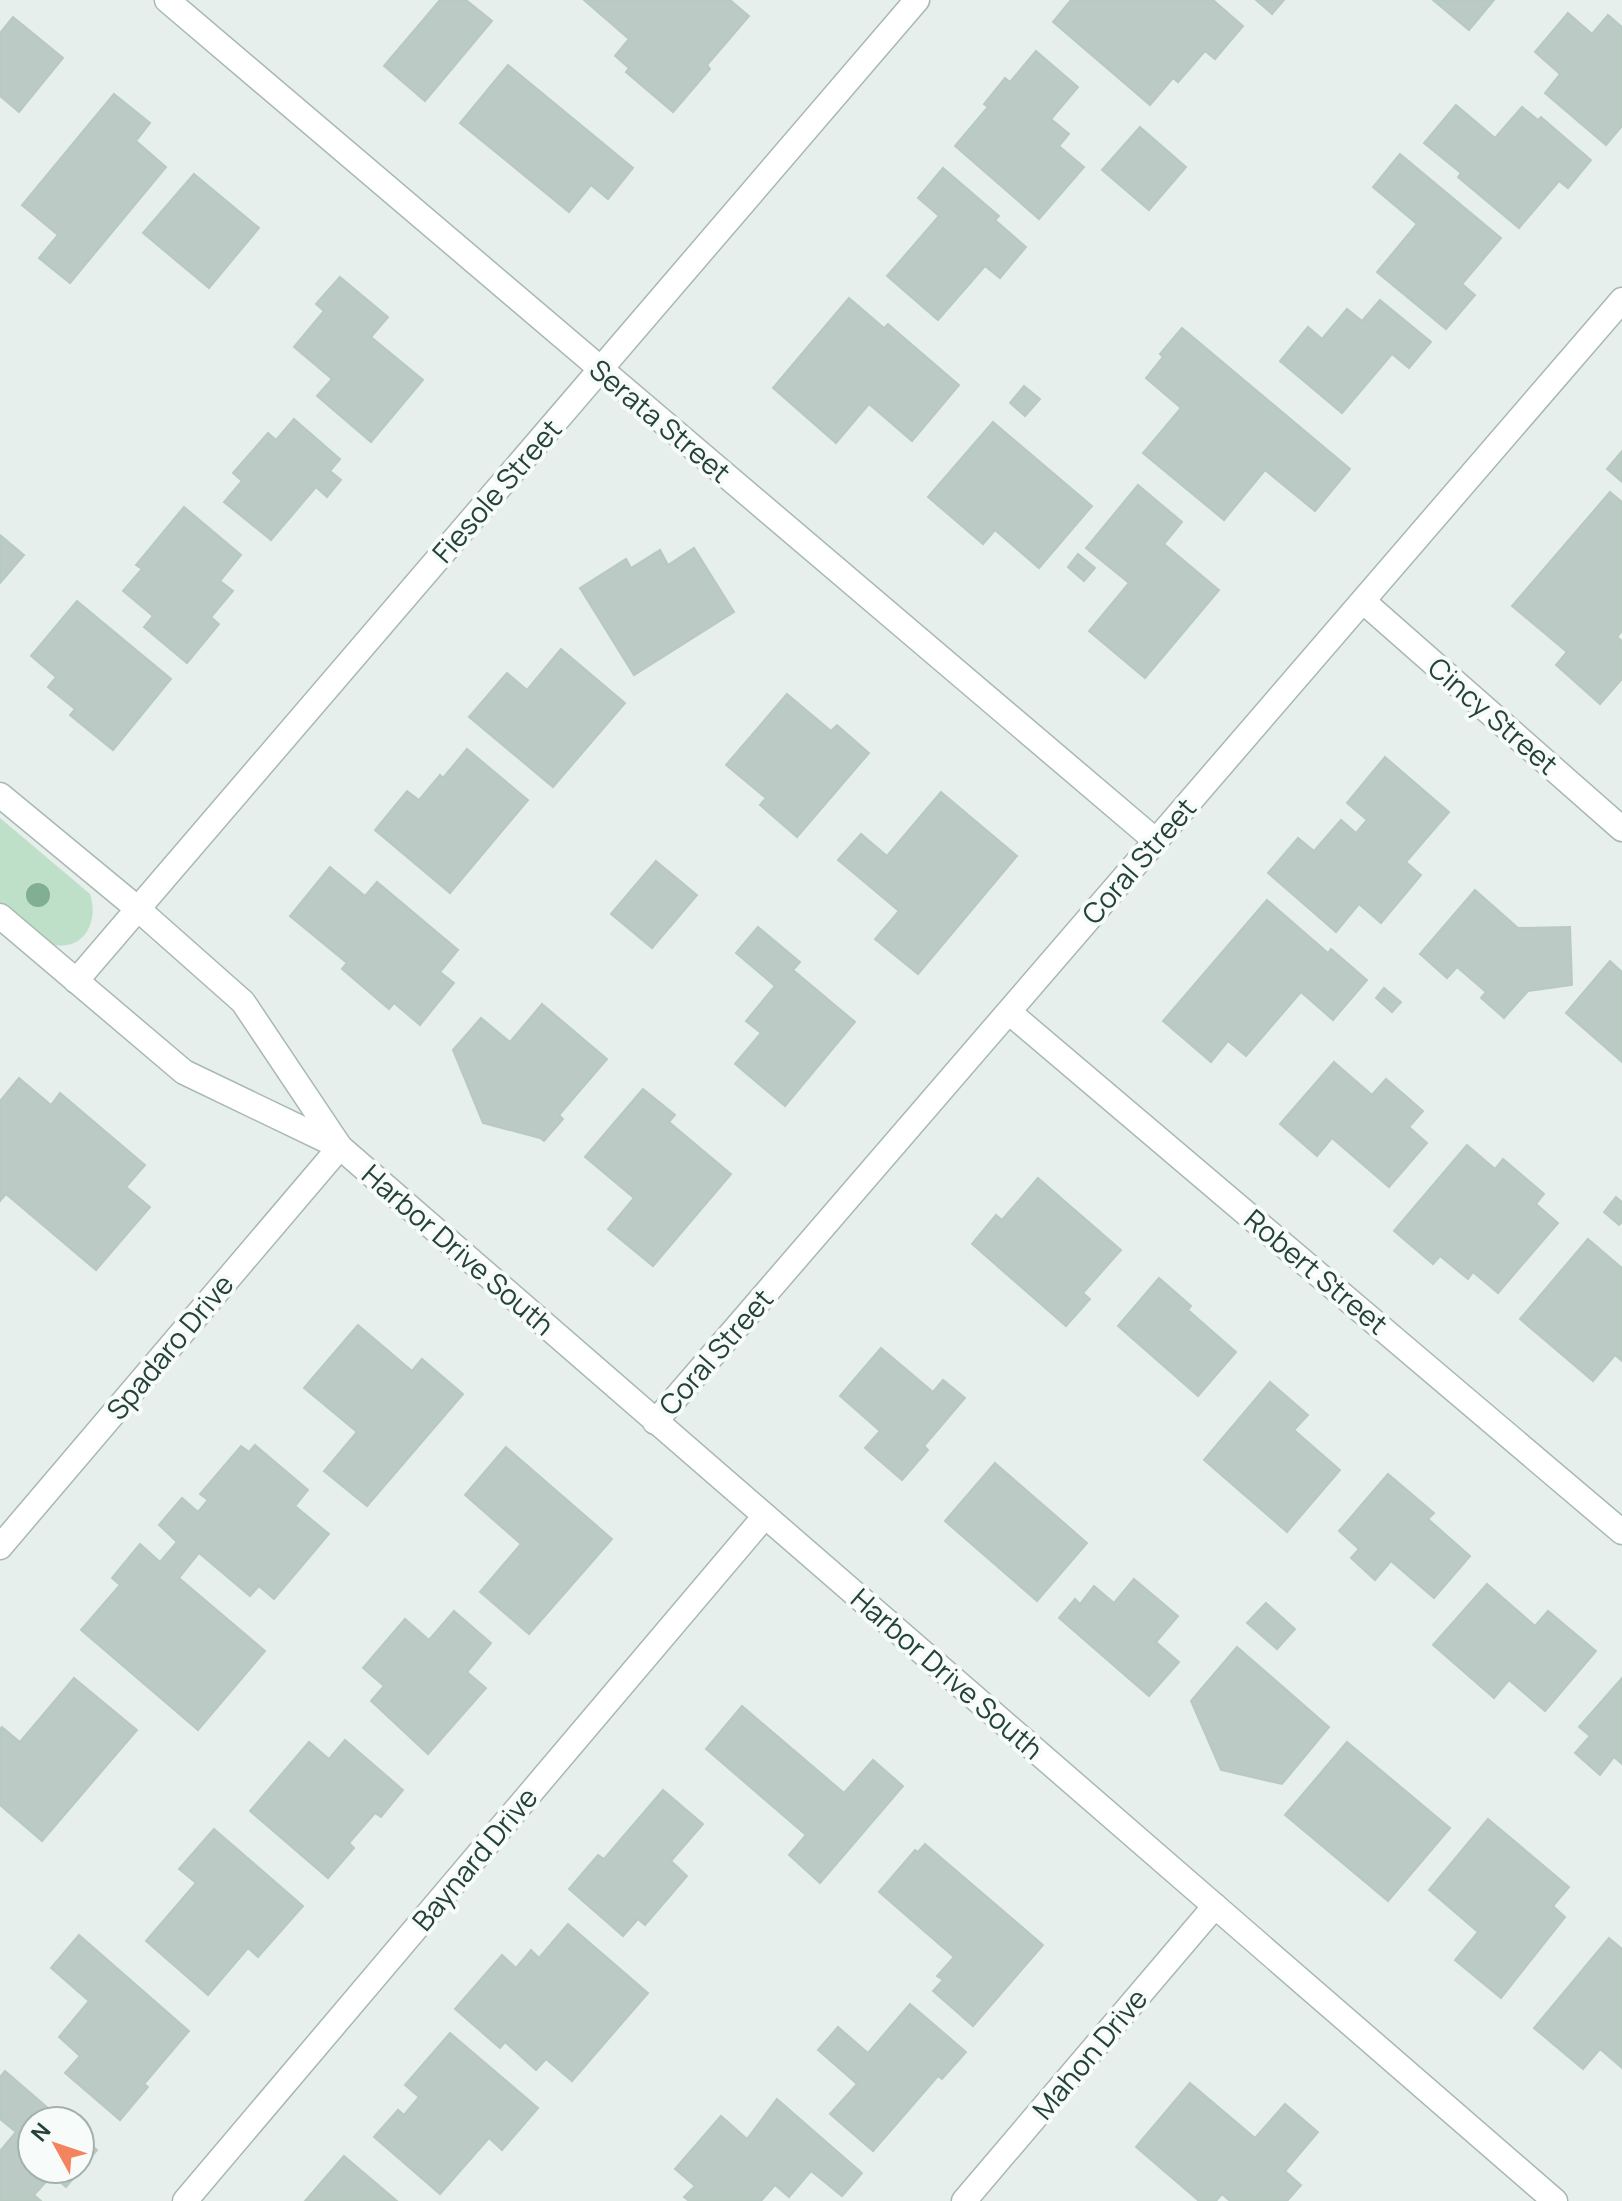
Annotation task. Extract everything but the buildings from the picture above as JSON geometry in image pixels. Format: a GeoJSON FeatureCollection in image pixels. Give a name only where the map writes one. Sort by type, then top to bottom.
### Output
{"type":"FeatureCollection","features":[{"type":"Feature","properties":{"kind":"street","name":"Serata Street"},"geometry":{"type":"LineString","coordinates":[[167,0],[1156,841]]}},
{"type":"Feature","properties":{"kind":"street","name":"Fiesole Street"},"geometry":{"type":"LineString","coordinates":[[76,981],[917,0]]}},
{"type":"Feature","properties":{"kind":"street","name":"Coral Street"},"geometry":{"type":"LineString","coordinates":[[655,1422],[1622,300]]}},
{"type":"Feature","properties":{"kind":"street","name":"Cincy Street"},"geometry":{"type":"LineString","coordinates":[[1364,602],[1622,829]]}},
{"type":"Feature","properties":{"kind":"street","name":"Harbor Drive South"},"geometry":{"type":"LineString","coordinates":[[0,795],[138,909],[243,1002],[340,1147],[1555,2201]]}},
{"type":"Feature","properties":{"kind":"street","name":"Harbor Drive South"},"geometry":{"type":"LineString","coordinates":[[0,916],[184,1072],[340,1147]]}},
{"type":"Feature","properties":{"kind":"street","name":"Robert Street"},"geometry":{"type":"LineString","coordinates":[[1010,1013],[1622,1532]]}},
{"type":"Feature","properties":{"kind":"street","name":"Spadaro Drive"},"geometry":{"type":"LineString","coordinates":[[0,1547],[340,1147]]}},
{"type":"Feature","properties":{"kind":"street","name":"Baynard Drive"},"geometry":{"type":"LineString","coordinates":[[185,2201],[765,1516]]}},
{"type":"Feature","properties":{"kind":"street","name":"Mahon Drive"},"geometry":{"type":"LineString","coordinates":[[964,2201],[1215,1906]]}},
{"type":"Feature","properties":{"kind":"green space"},"geometry":{"type":"Polygon","coordinates":[[[0,818],[90,894],[90,926],[78,941],[59,946],[47,943],[0,903],[0,818]]]}}]}
